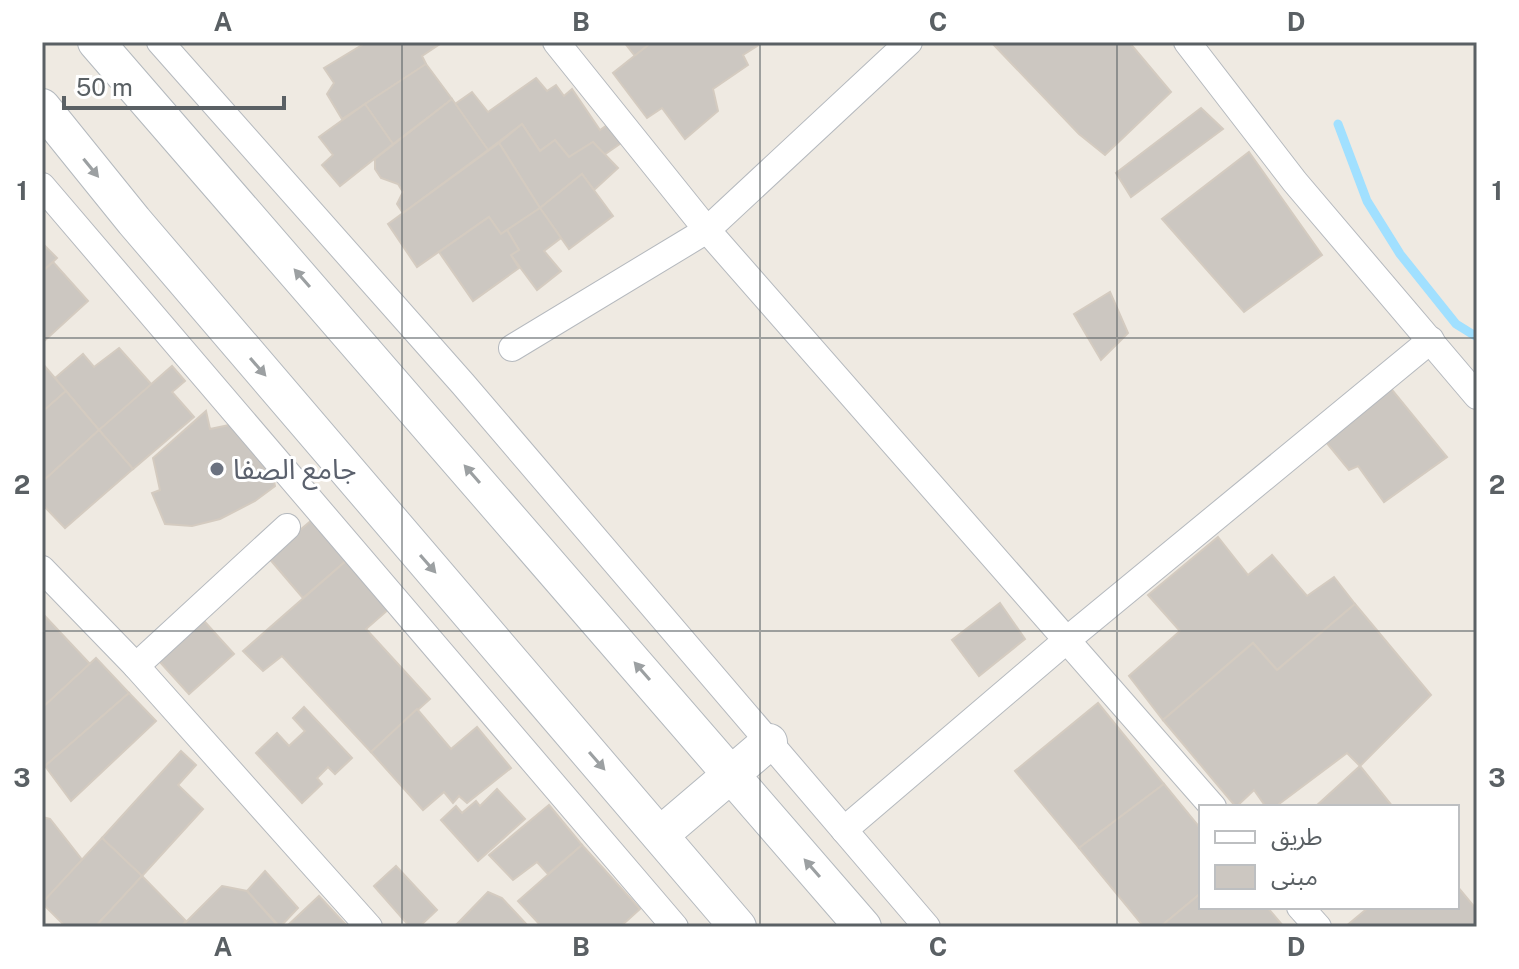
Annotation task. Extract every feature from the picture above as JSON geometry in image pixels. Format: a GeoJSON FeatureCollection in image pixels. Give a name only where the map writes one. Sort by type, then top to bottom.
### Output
{"type":"FeatureCollection","features":[{"type":"Feature","properties":{"kind":"main road"},"geometry":{"type":"LineString","coordinates":[[96,42],[863,927]]}},
{"type":"Feature","properties":{"kind":"main road"},"geometry":{"type":"LineString","coordinates":[[42,107],[134,221],[738,927]]}},
{"type":"Feature","properties":{"kind":"main road"},"geometry":{"type":"LineString","coordinates":[[660,835],[769,742]]}},
{"type":"Feature","properties":{"kind":"street"},"geometry":{"type":"LineString","coordinates":[[160,42],[463,384],[927,927]]}},
{"type":"Feature","properties":{"kind":"street"},"geometry":{"type":"LineString","coordinates":[[556,42],[707,230],[1211,805]]}},
{"type":"Feature","properties":{"kind":"street"},"geometry":{"type":"LineString","coordinates":[[512,348],[707,230],[909,42]]}},
{"type":"Feature","properties":{"kind":"street"},"geometry":{"type":"LineString","coordinates":[[1187,42],[1295,182],[1477,396]]}},
{"type":"Feature","properties":{"kind":"street"},"geometry":{"type":"LineString","coordinates":[[42,186],[675,927]]}},
{"type":"Feature","properties":{"kind":"street"},"geometry":{"type":"LineString","coordinates":[[844,830],[1068,639],[1431,340]]}},
{"type":"Feature","properties":{"kind":"street"},"geometry":{"type":"LineString","coordinates":[[136,666],[287,527]]}},
{"type":"Feature","properties":{"kind":"street"},"geometry":{"type":"LineString","coordinates":[[42,569],[136,666],[369,927]]}},
{"type":"Feature","properties":{"kind":"street"},"geometry":{"type":"LineString","coordinates":[[1302,909],[1318,927]]}},
{"type":"Feature","properties":{"kind":"building"},"geometry":{"type":"Polygon","coordinates":[[[367,42],[443,42],[422,56],[426,64],[342,119],[327,94],[334,83],[324,68],[367,42]]]}},
{"type":"Feature","properties":{"kind":"building"},"geometry":{"type":"Polygon","coordinates":[[[624,42],[652,42],[635,56],[624,42]]]}},
{"type":"Feature","properties":{"kind":"building"},"geometry":{"type":"Polygon","coordinates":[[[652,42],[762,43],[743,55],[748,65],[713,89],[718,111],[685,139],[662,108],[647,118],[613,73],[652,42]]]}},
{"type":"Feature","properties":{"kind":"building"},"geometry":{"type":"Polygon","coordinates":[[[991,42],[1129,42],[1171,92],[1105,155],[1079,134],[991,42]]]}},
{"type":"Feature","properties":{"kind":"building"},"geometry":{"type":"Polygon","coordinates":[[[426,64],[452,99],[393,144],[365,104],[426,64]]]}},
{"type":"Feature","properties":{"kind":"building"},"geometry":{"type":"Polygon","coordinates":[[[536,78],[547,91],[556,85],[564,96],[572,89],[600,130],[610,123],[624,141],[604,155],[593,142],[569,157],[555,140],[540,151],[522,124],[488,150],[455,104],[472,92],[488,112],[536,78]]]}},
{"type":"Feature","properties":{"kind":"building"},"geometry":{"type":"Polygon","coordinates":[[[452,99],[488,150],[403,213],[397,204],[403,192],[398,184],[381,178],[375,169],[375,159],[452,99]]]}},
{"type":"Feature","properties":{"kind":"building"},"geometry":{"type":"Polygon","coordinates":[[[365,104],[393,144],[340,186],[322,165],[333,155],[319,137],[365,104]]]}},
{"type":"Feature","properties":{"kind":"building"},"geometry":{"type":"Polygon","coordinates":[[[1201,108],[1223,129],[1131,197],[1116,173],[1201,108]]]}},
{"type":"Feature","properties":{"kind":"building"},"geometry":{"type":"Polygon","coordinates":[[[522,124],[540,151],[555,140],[569,157],[593,142],[618,168],[594,190],[582,174],[540,208],[499,143],[522,124]]]}},
{"type":"Feature","properties":{"kind":"building"},"geometry":{"type":"Polygon","coordinates":[[[499,143],[540,208],[501,234],[489,217],[417,267],[388,224],[499,143]]]}},
{"type":"Feature","properties":{"kind":"building"},"geometry":{"type":"Polygon","coordinates":[[[1249,152],[1322,255],[1244,312],[1162,219],[1249,152]]]}},
{"type":"Feature","properties":{"kind":"building"},"geometry":{"type":"Polygon","coordinates":[[[582,174],[613,216],[569,249],[540,208],[582,174]]]}},
{"type":"Feature","properties":{"kind":"building"},"geometry":{"type":"Polygon","coordinates":[[[540,208],[561,238],[544,251],[561,271],[537,290],[511,255],[519,250],[507,230],[540,208]]]}},
{"type":"Feature","properties":{"kind":"building"},"geometry":{"type":"Polygon","coordinates":[[[489,217],[501,234],[507,230],[519,250],[511,255],[519,268],[473,301],[439,252],[489,217]]]}},
{"type":"Feature","properties":{"kind":"building"},"geometry":{"type":"Polygon","coordinates":[[[42,243],[57,258],[42,272],[42,243]]]}},
{"type":"Feature","properties":{"kind":"building"},"geometry":{"type":"Polygon","coordinates":[[[53,262],[88,301],[42,343],[42,272],[53,262]]]}},
{"type":"Feature","properties":{"kind":"building"},"geometry":{"type":"Polygon","coordinates":[[[1110,292],[1128,333],[1101,360],[1074,314],[1110,292]]]}},
{"type":"Feature","properties":{"kind":"building"},"geometry":{"type":"Polygon","coordinates":[[[119,348],[152,385],[99,430],[55,378],[83,354],[94,367],[119,348]]]}},
{"type":"Feature","properties":{"kind":"building"},"geometry":{"type":"Polygon","coordinates":[[[42,363],[66,391],[42,412],[42,363]]]}},
{"type":"Feature","properties":{"kind":"building"},"geometry":{"type":"Polygon","coordinates":[[[172,366],[185,381],[172,392],[194,417],[133,469],[99,430],[172,366]]]}},
{"type":"Feature","properties":{"kind":"building"},"geometry":{"type":"Polygon","coordinates":[[[1388,385],[1447,457],[1384,502],[1358,466],[1349,470],[1321,436],[1388,385]]]}},
{"type":"Feature","properties":{"kind":"building"},"geometry":{"type":"Polygon","coordinates":[[[66,391],[99,430],[42,482],[42,412],[66,391]]]}},
{"type":"Feature","properties":{"kind":"building","name":"جامع الصفا"},"geometry":{"type":"Polygon","coordinates":[[[206,411],[210,429],[229,425],[241,413],[273,476],[275,486],[255,501],[220,519],[192,526],[165,524],[152,493],[160,490],[153,458],[206,411]]]}},
{"type":"Feature","properties":{"kind":"building"},"geometry":{"type":"Polygon","coordinates":[[[99,430],[133,469],[65,528],[42,504],[42,482],[99,430]]]}},
{"type":"Feature","properties":{"kind":"building"},"geometry":{"type":"Polygon","coordinates":[[[312,520],[347,560],[303,598],[268,557],[312,520]]]}},
{"type":"Feature","properties":{"kind":"building"},"geometry":{"type":"Polygon","coordinates":[[[1218,537],[1248,575],[1272,555],[1307,596],[1334,577],[1355,604],[1277,670],[1253,643],[1163,720],[1129,676],[1180,631],[1148,595],[1218,537]]]}},
{"type":"Feature","properties":{"kind":"building"},"geometry":{"type":"Polygon","coordinates":[[[347,560],[389,609],[366,629],[430,699],[371,752],[282,656],[263,671],[243,651],[347,560]]]}},
{"type":"Feature","properties":{"kind":"building"},"geometry":{"type":"Polygon","coordinates":[[[1000,603],[1025,639],[979,676],[952,640],[1000,603]]]}},
{"type":"Feature","properties":{"kind":"building"},"geometry":{"type":"Polygon","coordinates":[[[1355,604],[1431,695],[1360,766],[1347,753],[1278,805],[1265,805],[1254,790],[1234,805],[1163,720],[1253,643],[1277,670],[1355,604]]]}},
{"type":"Feature","properties":{"kind":"building"},"geometry":{"type":"Polygon","coordinates":[[[195,611],[234,654],[189,694],[150,651],[195,611]]]}},
{"type":"Feature","properties":{"kind":"building"},"geometry":{"type":"Polygon","coordinates":[[[42,613],[90,664],[42,708],[42,613]]]}},
{"type":"Feature","properties":{"kind":"building"},"geometry":{"type":"Polygon","coordinates":[[[96,658],[129,693],[45,766],[42,762],[42,708],[96,658]]]}},
{"type":"Feature","properties":{"kind":"building"},"geometry":{"type":"Polygon","coordinates":[[[129,693],[156,721],[71,801],[45,766],[129,693]]]}},
{"type":"Feature","properties":{"kind":"building"},"geometry":{"type":"Polygon","coordinates":[[[1098,703],[1164,784],[1079,848],[1015,771],[1098,703]]]}},
{"type":"Feature","properties":{"kind":"building"},"geometry":{"type":"Polygon","coordinates":[[[304,707],[352,758],[335,774],[328,767],[317,778],[322,784],[302,803],[256,753],[277,733],[289,746],[305,731],[293,718],[304,707]]]}},
{"type":"Feature","properties":{"kind":"building"},"geometry":{"type":"Polygon","coordinates":[[[417,709],[451,749],[477,727],[511,768],[467,803],[459,796],[453,803],[444,792],[423,810],[371,752],[417,709]]]}},
{"type":"Feature","properties":{"kind":"building"},"geometry":{"type":"Polygon","coordinates":[[[181,751],[196,765],[178,785],[203,809],[142,876],[102,838],[181,751]]]}},
{"type":"Feature","properties":{"kind":"building"},"geometry":{"type":"Polygon","coordinates":[[[1360,766],[1391,805],[1317,805],[1360,766]]]}},
{"type":"Feature","properties":{"kind":"building"},"geometry":{"type":"Polygon","coordinates":[[[1164,784],[1199,827],[1199,895],[1160,927],[1144,927],[1079,848],[1164,784]]]}},
{"type":"Feature","properties":{"kind":"building"},"geometry":{"type":"Polygon","coordinates":[[[497,789],[525,819],[478,861],[441,820],[456,806],[462,813],[476,801],[480,806],[497,789]]]}},
{"type":"Feature","properties":{"kind":"building"},"geometry":{"type":"Polygon","coordinates":[[[549,805],[582,845],[548,874],[537,862],[513,880],[489,855],[549,805]]]}},
{"type":"Feature","properties":{"kind":"building"},"geometry":{"type":"Polygon","coordinates":[[[42,817],[50,819],[83,861],[42,903],[42,817]]]}},
{"type":"Feature","properties":{"kind":"building"},"geometry":{"type":"Polygon","coordinates":[[[102,838],[142,876],[95,927],[66,927],[42,903],[102,838]]]}},
{"type":"Feature","properties":{"kind":"building"},"geometry":{"type":"Polygon","coordinates":[[[582,845],[640,909],[620,927],[542,927],[518,901],[582,845]]]}},
{"type":"Feature","properties":{"kind":"building"},"geometry":{"type":"Polygon","coordinates":[[[396,866],[437,910],[419,927],[410,927],[374,886],[396,866]]]}},
{"type":"Feature","properties":{"kind":"building"},"geometry":{"type":"Polygon","coordinates":[[[265,871],[298,908],[280,927],[247,891],[265,871]]]}},
{"type":"Feature","properties":{"kind":"building"},"geometry":{"type":"Polygon","coordinates":[[[142,876],[186,921],[181,927],[95,927],[142,876]]]}},
{"type":"Feature","properties":{"kind":"building"},"geometry":{"type":"Polygon","coordinates":[[[222,886],[247,891],[279,927],[181,927],[222,886]]]}},
{"type":"Feature","properties":{"kind":"building"},"geometry":{"type":"Polygon","coordinates":[[[1459,888],[1477,910],[1477,927],[1345,927],[1367,909],[1459,909],[1459,888]]]}},
{"type":"Feature","properties":{"kind":"building"},"geometry":{"type":"Polygon","coordinates":[[[488,892],[502,898],[529,927],[454,927],[488,892]]]}},
{"type":"Feature","properties":{"kind":"building"},"geometry":{"type":"Polygon","coordinates":[[[1199,895],[1199,909],[1269,909],[1284,927],[1160,927],[1199,895]]]}},
{"type":"Feature","properties":{"kind":"building"},"geometry":{"type":"Polygon","coordinates":[[[319,896],[348,927],[286,927],[319,896]]]}},
{"type":"Feature","properties":{"kind":"waterway"},"geometry":{"type":"LineString","coordinates":[[1338,124],[1367,201],[1400,254],[1456,324],[1477,337]]}},
{"type":"Feature","properties":{"kind":"place","name":"جامع الصفا"},"geometry":{"type":"Point","coordinates":[217,469]}}]}
